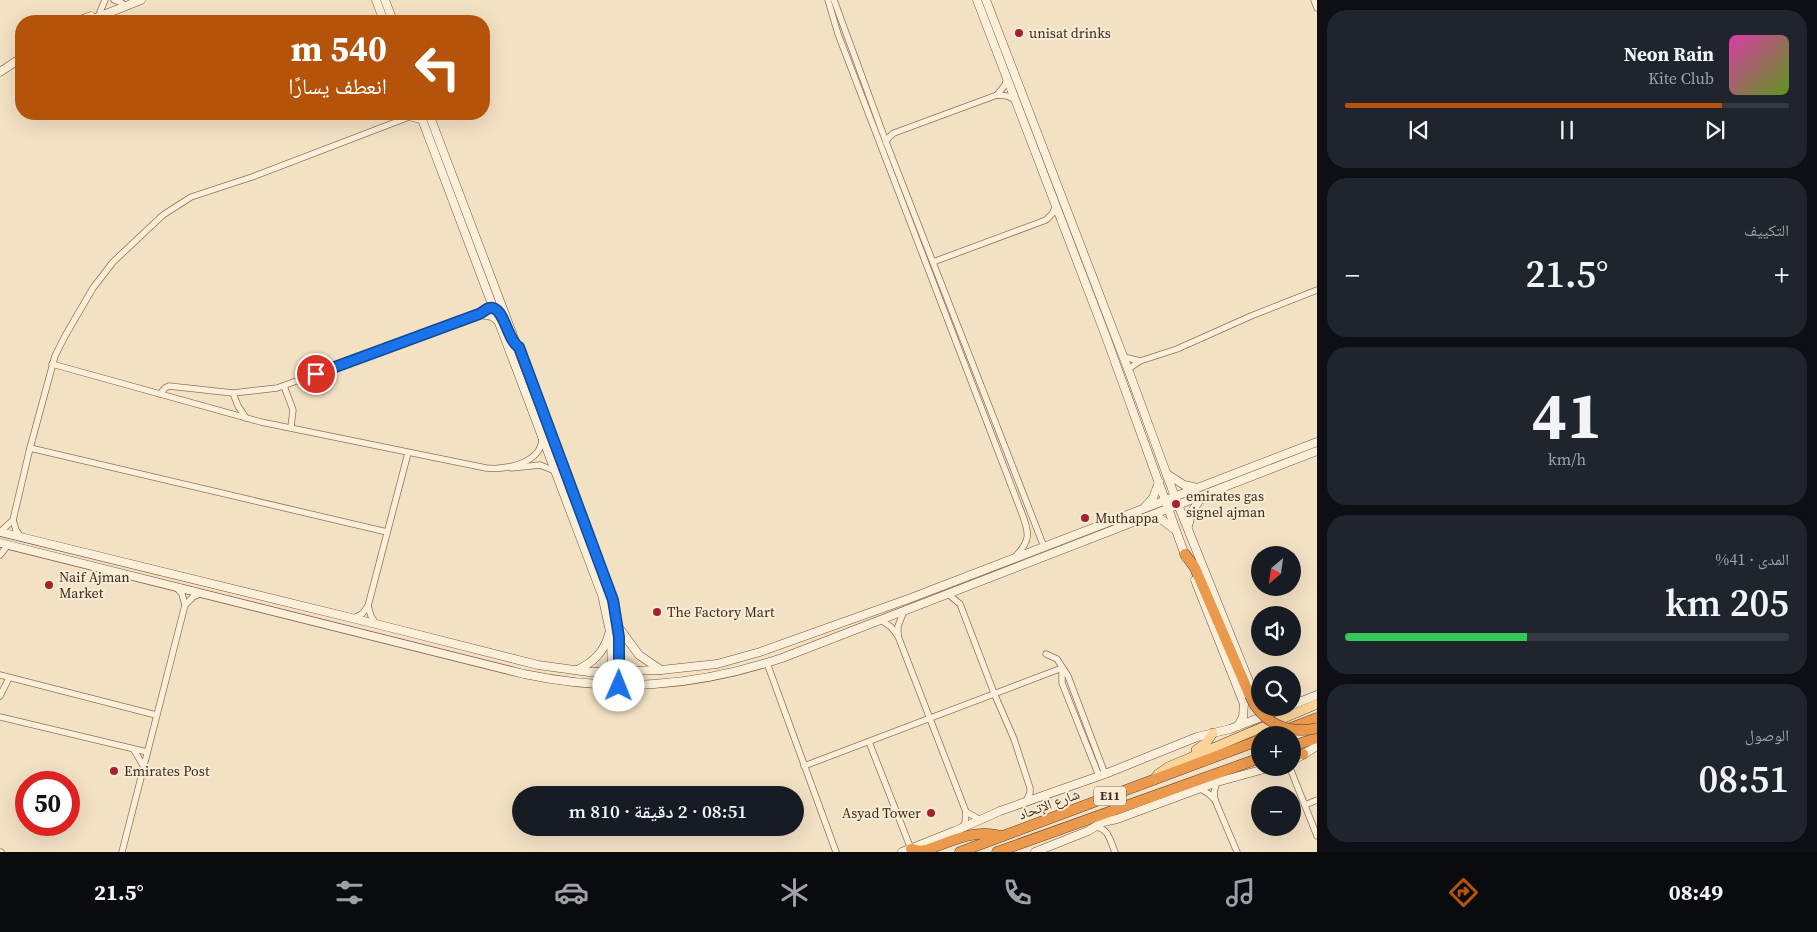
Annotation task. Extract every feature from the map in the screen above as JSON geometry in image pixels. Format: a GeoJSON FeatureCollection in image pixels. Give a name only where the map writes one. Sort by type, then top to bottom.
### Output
{"type":"FeatureCollection","features":[{"type":"Feature","properties":{"kind":"highway"},"geometry":{"type":"LineString","coordinates":[[1185,554],[1195,568],[1251,683]]}},
{"type":"Feature","properties":{"kind":"highway"},"geometry":{"type":"LineString","coordinates":[[1264,716],[1278,726],[1316,738]]}},
{"type":"Feature","properties":{"kind":"highway"},"geometry":{"type":"LineString","coordinates":[[1297,726],[1317,718]]}},
{"type":"Feature","properties":{"kind":"highway"},"geometry":{"type":"LineString","coordinates":[[1301,743],[1316,738]]}},
{"type":"Feature","properties":{"kind":"highway","name":"شارع الإتحاد"},"geometry":{"type":"LineString","coordinates":[[960,852],[1251,743]]}},
{"type":"Feature","properties":{"kind":"highway","name":"شارع الإتحاد"},"geometry":{"type":"LineString","coordinates":[[997,852],[1251,761]]}},
{"type":"Feature","properties":{"kind":"highway"},"geometry":{"type":"LineString","coordinates":[[1228,769],[1251,767]]}},
{"type":"Feature","properties":{"kind":"highway"},"geometry":{"type":"LineString","coordinates":[[911,849],[917,851],[926,850],[967,836],[980,834],[990,833],[1002,836]]}},
{"type":"Feature","properties":{"kind":"highway"},"geometry":{"type":"LineString","coordinates":[[1011,847],[1024,852]]}},
{"type":"Feature","properties":{"kind":"main road"},"geometry":{"type":"LineString","coordinates":[[103,15],[141,0]]}},
{"type":"Feature","properties":{"kind":"main road"},"geometry":{"type":"LineString","coordinates":[[376,0],[382,15]]}},
{"type":"Feature","properties":{"kind":"main road"},"geometry":{"type":"LineString","coordinates":[[385,0],[391,15]]}},
{"type":"Feature","properties":{"kind":"main road"},"geometry":{"type":"LineString","coordinates":[[977,0],[1244,707],[1243,717],[1238,726]]}},
{"type":"Feature","properties":{"kind":"main road"},"geometry":{"type":"LineString","coordinates":[[93,15],[126,2]]}},
{"type":"Feature","properties":{"kind":"main road"},"geometry":{"type":"LineString","coordinates":[[986,2],[1124,357],[1178,505],[1251,683]]}},
{"type":"Feature","properties":{"kind":"main road"},"geometry":{"type":"LineString","coordinates":[[0,67],[15,57]]}},
{"type":"Feature","properties":{"kind":"main road"},"geometry":{"type":"LineString","coordinates":[[0,72],[15,62]]}},
{"type":"Feature","properties":{"kind":"main road"},"geometry":{"type":"LineString","coordinates":[[422,120],[600,590],[610,629],[616,672]]}},
{"type":"Feature","properties":{"kind":"main road"},"geometry":{"type":"LineString","coordinates":[[431,120],[610,591],[618,626],[616,685]]}},
{"type":"Feature","properties":{"kind":"main road"},"geometry":{"type":"LineString","coordinates":[[432,149],[436,152],[446,178],[449,182],[455,182]]}},
{"type":"Feature","properties":{"kind":"main road"},"geometry":{"type":"LineString","coordinates":[[493,308],[500,313],[512,342],[519,347]]}},
{"type":"Feature","properties":{"kind":"main road"},"geometry":{"type":"LineString","coordinates":[[1104,334],[1110,339],[1119,364],[1128,369]]}},
{"type":"Feature","properties":{"kind":"main road"},"geometry":{"type":"LineString","coordinates":[[4,544],[533,676],[576,683],[616,685],[661,684],[725,675],[767,663],[964,588],[1143,514],[1165,501],[1317,442]]}},
{"type":"Feature","properties":{"kind":"main road"},"geometry":{"type":"LineString","coordinates":[[0,532],[342,615],[514,660],[576,671],[661,670],[708,665],[753,655],[1044,547],[1143,514],[1168,509],[1317,451]]}},
{"type":"Feature","properties":{"kind":"main road"},"geometry":{"type":"LineString","coordinates":[[1166,473],[1184,485],[1199,488]]}},
{"type":"Feature","properties":{"kind":"main road"},"geometry":{"type":"LineString","coordinates":[[1143,514],[1153,498],[1158,482]]}},
{"type":"Feature","properties":{"kind":"main road"},"geometry":{"type":"LineString","coordinates":[[1188,528],[1192,511],[1199,500],[1206,494]]}},
{"type":"Feature","properties":{"kind":"main road"},"geometry":{"type":"LineString","coordinates":[[1143,514],[1161,519],[1176,531]]}},
{"type":"Feature","properties":{"kind":"main road"},"geometry":{"type":"LineString","coordinates":[[283,613],[297,613],[333,621],[342,615]]}},
{"type":"Feature","properties":{"kind":"main road"},"geometry":{"type":"LineString","coordinates":[[618,626],[639,655],[661,670]]}},
{"type":"Feature","properties":{"kind":"main road"},"geometry":{"type":"LineString","coordinates":[[576,671],[590,664],[600,654],[605,646],[610,629]]}},
{"type":"Feature","properties":{"kind":"main road"},"geometry":{"type":"LineString","coordinates":[[1301,702],[1317,694]]}},
{"type":"Feature","properties":{"kind":"main road"},"geometry":{"type":"LineString","coordinates":[[1154,780],[1161,771],[1176,764],[1317,704]]}},
{"type":"Feature","properties":{"kind":"main road"},"geometry":{"type":"LineString","coordinates":[[1244,707],[1251,708]]}},
{"type":"Feature","properties":{"kind":"main road"},"geometry":{"type":"LineString","coordinates":[[911,849],[1026,801],[1102,775],[1192,739],[1238,726],[1251,714]]}},
{"type":"Feature","properties":{"kind":"main road"},"geometry":{"type":"LineString","coordinates":[[1176,764],[1203,745],[1213,733]]}},
{"type":"Feature","properties":{"kind":"main road"},"geometry":{"type":"LineString","coordinates":[[1301,752],[1316,738]]}},
{"type":"Feature","properties":{"kind":"main road"},"geometry":{"type":"LineString","coordinates":[[1035,852],[1103,822],[1117,819],[1199,788],[1251,773]]}},
{"type":"Feature","properties":{"kind":"street"},"geometry":{"type":"LineString","coordinates":[[100,12],[106,0]]}},
{"type":"Feature","properties":{"kind":"street"},"geometry":{"type":"LineString","coordinates":[[114,0],[126,2]]}},
{"type":"Feature","properties":{"kind":"street"},"geometry":{"type":"LineString","coordinates":[[828,0],[838,34],[1022,511],[1028,531],[1028,540],[1015,558]]}},
{"type":"Feature","properties":{"kind":"street"},"geometry":{"type":"LineString","coordinates":[[834,0],[886,142],[1044,547]]}},
{"type":"Feature","properties":{"kind":"street"},"geometry":{"type":"LineString","coordinates":[[1314,0],[1317,8]]}},
{"type":"Feature","properties":{"kind":"street"},"geometry":{"type":"LineString","coordinates":[[997,95],[1005,85],[1007,78]]}},
{"type":"Feature","properties":{"kind":"street"},"geometry":{"type":"LineString","coordinates":[[886,142],[889,136],[894,133],[997,95],[1007,96],[1016,100]]}},
{"type":"Feature","properties":{"kind":"street"},"geometry":{"type":"LineString","coordinates":[[23,538],[16,530],[13,520],[52,364],[65,336],[91,291],[108,268],[158,220],[176,206],[207,191],[245,180],[397,120]]}},
{"type":"Feature","properties":{"kind":"street"},"geometry":{"type":"LineString","coordinates":[[882,128],[894,133]]}},
{"type":"Feature","properties":{"kind":"street"},"geometry":{"type":"LineString","coordinates":[[933,262],[1046,220],[1056,206]]}},
{"type":"Feature","properties":{"kind":"street"},"geometry":{"type":"LineString","coordinates":[[1046,220],[1062,223]]}},
{"type":"Feature","properties":{"kind":"street"},"geometry":{"type":"LineString","coordinates":[[1128,369],[1140,361],[1177,349],[1251,316],[1317,290]]}},
{"type":"Feature","properties":{"kind":"street"},"geometry":{"type":"LineString","coordinates":[[160,394],[169,386],[234,393],[284,386],[493,308]]}},
{"type":"Feature","properties":{"kind":"street"},"geometry":{"type":"LineString","coordinates":[[479,314],[491,317],[498,322]]}},
{"type":"Feature","properties":{"kind":"street"},"geometry":{"type":"LineString","coordinates":[[1124,357],[1140,361]]}},
{"type":"Feature","properties":{"kind":"street"},"geometry":{"type":"LineString","coordinates":[[52,364],[246,418],[408,453],[486,468],[515,468],[540,465],[555,471]]}},
{"type":"Feature","properties":{"kind":"street"},"geometry":{"type":"LineString","coordinates":[[284,386],[293,410],[291,427]]}},
{"type":"Feature","properties":{"kind":"street"},"geometry":{"type":"LineString","coordinates":[[234,393],[238,406],[246,418]]}},
{"type":"Feature","properties":{"kind":"street"},"geometry":{"type":"LineString","coordinates":[[506,467],[534,456],[541,446],[542,438]]}},
{"type":"Feature","properties":{"kind":"street"},"geometry":{"type":"LineString","coordinates":[[30,448],[387,532]]}},
{"type":"Feature","properties":{"kind":"street"},"geometry":{"type":"LineString","coordinates":[[354,618],[362,614],[368,606],[408,453]]}},
{"type":"Feature","properties":{"kind":"street"},"geometry":{"type":"LineString","coordinates":[[1022,511],[1028,508]]}},
{"type":"Feature","properties":{"kind":"street"},"geometry":{"type":"LineString","coordinates":[[0,532],[13,520]]}},
{"type":"Feature","properties":{"kind":"street"},"geometry":{"type":"LineString","coordinates":[[0,555],[4,544]]}},
{"type":"Feature","properties":{"kind":"street"},"geometry":{"type":"LineString","coordinates":[[122,852],[185,605],[182,594],[174,586]]}},
{"type":"Feature","properties":{"kind":"street"},"geometry":{"type":"LineString","coordinates":[[960,604],[964,588]]}},
{"type":"Feature","properties":{"kind":"street"},"geometry":{"type":"LineString","coordinates":[[185,605],[193,597],[203,593]]}},
{"type":"Feature","properties":{"kind":"street"},"geometry":{"type":"LineString","coordinates":[[948,594],[960,604],[994,694],[1014,738],[1030,788],[1026,801]]}},
{"type":"Feature","properties":{"kind":"street"},"geometry":{"type":"LineString","coordinates":[[368,606],[370,616],[376,624]]}},
{"type":"Feature","properties":{"kind":"street"},"geometry":{"type":"LineString","coordinates":[[898,636],[898,626],[904,611]]}},
{"type":"Feature","properties":{"kind":"street"},"geometry":{"type":"LineString","coordinates":[[881,620],[891,627],[898,636],[930,718],[966,812],[962,829]]}},
{"type":"Feature","properties":{"kind":"street"},"geometry":{"type":"LineString","coordinates":[[1046,654],[1057,659],[1070,681],[1102,775]]}},
{"type":"Feature","properties":{"kind":"street"},"geometry":{"type":"LineString","coordinates":[[767,663],[836,852]]}},
{"type":"Feature","properties":{"kind":"street"},"geometry":{"type":"LineString","coordinates":[[804,766],[1062,668]]}},
{"type":"Feature","properties":{"kind":"street"},"geometry":{"type":"LineString","coordinates":[[0,696],[3,677],[156,715]]}},
{"type":"Feature","properties":{"kind":"street"},"geometry":{"type":"LineString","coordinates":[[0,717],[148,752]]}},
{"type":"Feature","properties":{"kind":"street"},"geometry":{"type":"LineString","coordinates":[[869,742],[911,849]]}},
{"type":"Feature","properties":{"kind":"street"},"geometry":{"type":"LineString","coordinates":[[134,750],[144,768]]}},
{"type":"Feature","properties":{"kind":"street"},"geometry":{"type":"LineString","coordinates":[[1295,776],[1317,836]]}},
{"type":"Feature","properties":{"kind":"street"},"geometry":{"type":"LineString","coordinates":[[1217,782],[1214,792],[1215,800],[1236,852]]}},
{"type":"Feature","properties":{"kind":"street"},"geometry":{"type":"LineString","coordinates":[[1030,788],[1041,796]]}},
{"type":"Feature","properties":{"kind":"street"},"geometry":{"type":"LineString","coordinates":[[1199,788],[1210,794],[1215,800]]}},
{"type":"Feature","properties":{"kind":"street"},"geometry":{"type":"LineString","coordinates":[[1305,805],[1317,800]]}},
{"type":"Feature","properties":{"kind":"street"},"geometry":{"type":"LineString","coordinates":[[966,812],[979,820]]}},
{"type":"Feature","properties":{"kind":"street"},"geometry":{"type":"LineString","coordinates":[[1095,827],[1100,827],[1106,831],[1114,852]]}},
{"type":"Feature","properties":{"kind":"place","name":"unisat drinks"},"geometry":{"type":"Point","coordinates":[1019,33]}},
{"type":"Feature","properties":{"kind":"place","name":"emirates gas signel ajman"},"geometry":{"type":"Point","coordinates":[1176,504]}},
{"type":"Feature","properties":{"kind":"place","name":"Muthappa"},"geometry":{"type":"Point","coordinates":[1085,518]}},
{"type":"Feature","properties":{"kind":"place","name":"Naif Ajman Market"},"geometry":{"type":"Point","coordinates":[49,585]}},
{"type":"Feature","properties":{"kind":"place","name":"The Factory Mart"},"geometry":{"type":"Point","coordinates":[657,612]}},
{"type":"Feature","properties":{"kind":"place","name":"Emirates Post"},"geometry":{"type":"Point","coordinates":[114,771]}},
{"type":"Feature","properties":{"kind":"place","name":"Asyad Tower"},"geometry":{"type":"Point","coordinates":[931,813]}},
{"type":"Feature","properties":{"kind":"route"},"geometry":{"type":"LineString","coordinates":[[316,374],[479,314],[489,308],[499,311],[512,342],[519,347],[613,600],[618,621],[619,686]]}}]}
